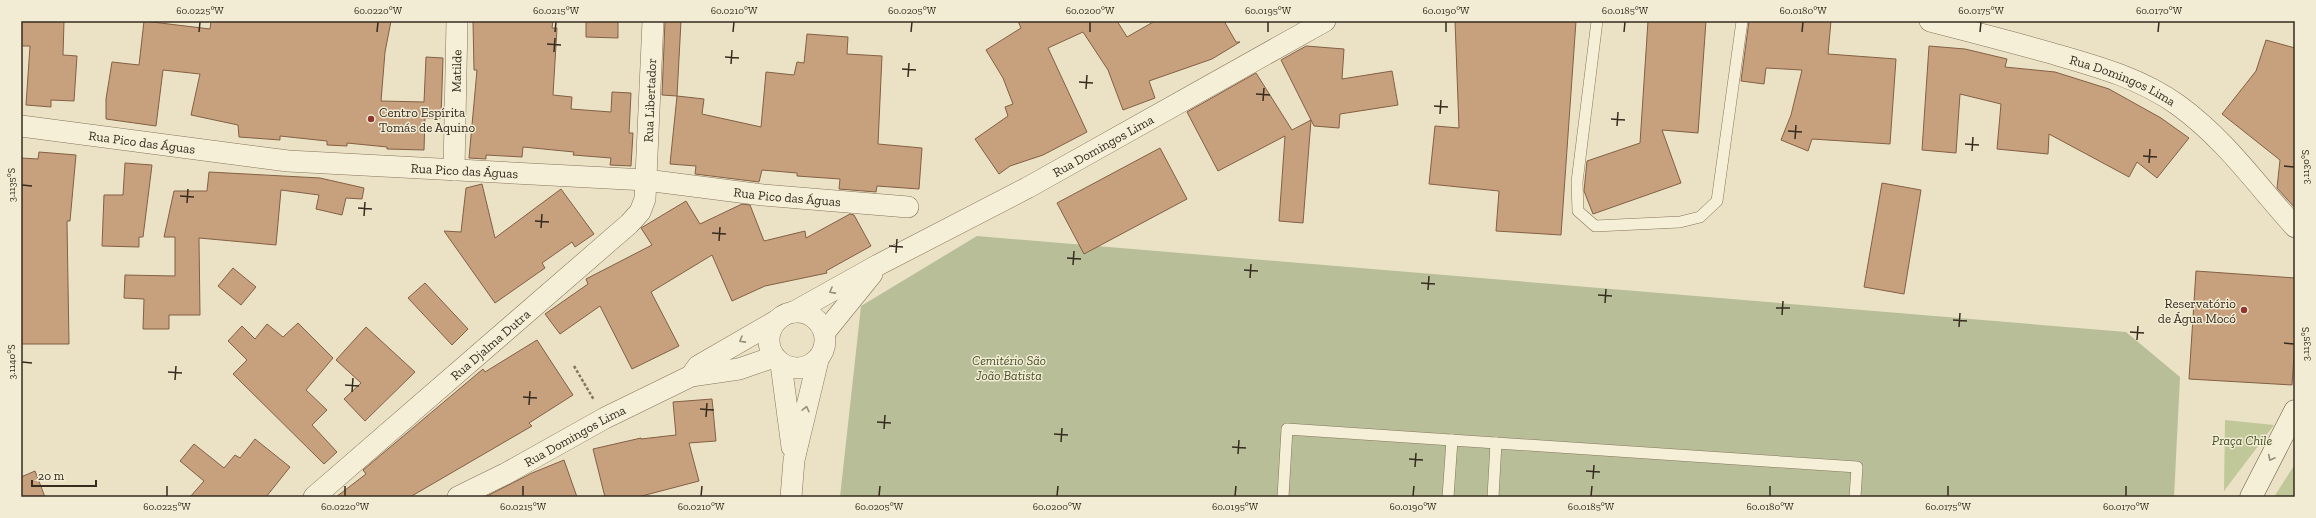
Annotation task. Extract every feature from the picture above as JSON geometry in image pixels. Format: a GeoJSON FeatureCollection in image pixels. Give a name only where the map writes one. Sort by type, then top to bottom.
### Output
{"type":"FeatureCollection","features":[{"type":"Feature","properties":{"kind":"main road"},"geometry":{"type":"LineString","coordinates":[[2251,497],[2295,411]]}},
{"type":"Feature","properties":{"kind":"street","name":"Matilde"},"geometry":{"type":"LineString","coordinates":[[454,170],[457,21]]}},
{"type":"Feature","properties":{"kind":"street","name":"Rua Libertador"},"geometry":{"type":"LineString","coordinates":[[646,180],[653,21]]}},
{"type":"Feature","properties":{"kind":"street","name":"Rua Domingos Lima"},"geometry":{"type":"LineString","coordinates":[[692,376],[698,366],[785,317],[878,265],[1013,196],[1325,21]]}},
{"type":"Feature","properties":{"kind":"street","name":"Rua Domingos Lima"},"geometry":{"type":"LineString","coordinates":[[1930,21],[2092,65],[2139,82],[2177,104],[2209,131],[2241,162],[2295,227]]}},
{"type":"Feature","properties":{"kind":"street","name":"Rua Pico das Águas"},"geometry":{"type":"LineString","coordinates":[[21,126],[288,161],[646,180],[763,195],[908,207]]}},
{"type":"Feature","properties":{"kind":"street","name":"Rua Djalma Dutra"},"geometry":{"type":"LineString","coordinates":[[314,497],[629,224],[640,212],[645,199],[646,180]]}},
{"type":"Feature","properties":{"kind":"street","name":"Rua Domingos Lima"},"geometry":{"type":"LineString","coordinates":[[2276,206],[2295,219]]}},
{"type":"Feature","properties":{"kind":"street","name":"Rua Domingos Lima"},"geometry":{"type":"LineString","coordinates":[[2276,206],[2295,243]]}},
{"type":"Feature","properties":{"kind":"street","name":"Rua Domingos Lima"},"geometry":{"type":"LineString","coordinates":[[824,332],[878,265]]}},
{"type":"Feature","properties":{"kind":"street"},"geometry":{"type":"LineString","coordinates":[[778,361],[790,368],[800,369],[810,366],[818,360],[824,352],[824,332],[820,324],[813,317],[804,312],[785,317],[768,339],[770,348],[778,361],[794,460]]}},
{"type":"Feature","properties":{"kind":"street"},"geometry":{"type":"LineString","coordinates":[[791,497],[794,460],[818,360]]}},
{"type":"Feature","properties":{"kind":"street","name":"Rua Domingos Lima"},"geometry":{"type":"LineString","coordinates":[[458,497],[505,474],[605,418],[692,376],[778,361]]}},
{"type":"Feature","properties":{"kind":"lane"},"geometry":{"type":"LineString","coordinates":[[1597,21],[1577,182],[1578,211],[1595,226],[1680,222],[1700,217],[1717,201],[1742,21]]}},
{"type":"Feature","properties":{"kind":"lane"},"geometry":{"type":"LineString","coordinates":[[1283,497],[1287,429],[1857,467],[1855,497]]}},
{"type":"Feature","properties":{"kind":"lane"},"geometry":{"type":"LineString","coordinates":[[1448,497],[1452,440]]}},
{"type":"Feature","properties":{"kind":"lane"},"geometry":{"type":"LineString","coordinates":[[1493,497],[1496,443]]}},
{"type":"Feature","properties":{"kind":"path"},"geometry":{"type":"LineString","coordinates":[[574,366],[605,418]]}},
{"type":"Feature","properties":{"kind":"green space","name":"Cemitério São João Batista"},"geometry":{"type":"Polygon","coordinates":[[[977,236],[2126,332],[2180,377],[2174,497],[840,497],[861,306],[977,236]]]}},
{"type":"Feature","properties":{"kind":"green space","name":"Praça Chile"},"geometry":{"type":"Polygon","coordinates":[[[2225,420],[2274,425],[2224,491],[2225,420]]]}},
{"type":"Feature","properties":{"kind":"green space","name":"Praça Chile"},"geometry":{"type":"Polygon","coordinates":[[[2295,464],[2295,497],[2274,497],[2295,464]]]}},
{"type":"Feature","properties":{"kind":"building"},"geometry":{"type":"Polygon","coordinates":[[[21,21],[64,21],[63,55],[77,56],[74,101],[51,100],[51,107],[26,105],[30,46],[21,46],[21,21]]]}},
{"type":"Feature","properties":{"kind":"building"},"geometry":{"type":"Polygon","coordinates":[[[144,21],[210,29],[211,21],[391,21],[385,52],[381,101],[424,102],[426,57],[443,58],[441,118],[425,118],[424,150],[387,149],[387,147],[347,143],[347,146],[327,145],[327,141],[280,136],[280,140],[239,137],[238,125],[191,115],[200,74],[163,70],[156,126],[106,119],[106,99],[112,62],[139,65],[144,21]]]}},
{"type":"Feature","properties":{"kind":"building"},"geometry":{"type":"Polygon","coordinates":[[[473,21],[553,21],[552,28],[557,28],[553,95],[572,97],[571,109],[611,112],[612,92],[631,93],[629,133],[633,133],[631,166],[610,165],[611,158],[573,155],[574,152],[523,147],[522,157],[486,155],[486,159],[469,158],[477,70],[474,70],[473,21]]]}},
{"type":"Feature","properties":{"kind":"building"},"geometry":{"type":"Polygon","coordinates":[[[586,21],[618,21],[618,38],[586,37],[586,21]]]}},
{"type":"Feature","properties":{"kind":"building"},"geometry":{"type":"Polygon","coordinates":[[[665,21],[681,21],[677,96],[662,95],[665,21]]]}},
{"type":"Feature","properties":{"kind":"building"},"geometry":{"type":"Polygon","coordinates":[[[1018,21],[1117,21],[1127,37],[1155,21],[1224,21],[1236,42],[1240,42],[1212,59],[1149,81],[1155,98],[1123,110],[1108,70],[1083,32],[1048,48],[1087,132],[1043,155],[1010,166],[999,174],[975,139],[1008,116],[1005,107],[1013,104],[1003,78],[986,50],[1021,28],[1018,21]]]}},
{"type":"Feature","properties":{"kind":"building"},"geometry":{"type":"Polygon","coordinates":[[[1455,21],[1576,21],[1561,235],[1496,231],[1499,191],[1429,184],[1435,126],[1459,128],[1455,21]]]}},
{"type":"Feature","properties":{"kind":"building"},"geometry":{"type":"Polygon","coordinates":[[[1648,21],[1706,21],[1698,133],[1662,130],[1681,183],[1593,214],[1584,191],[1587,161],[1640,143],[1648,21]]]}},
{"type":"Feature","properties":{"kind":"building"},"geometry":{"type":"Polygon","coordinates":[[[1749,21],[1831,21],[1828,54],[1896,59],[1890,144],[1812,139],[1808,151],[1781,140],[1791,115],[1802,70],[1766,68],[1764,84],[1741,81],[1749,21]]]}},
{"type":"Feature","properties":{"kind":"building"},"geometry":{"type":"Polygon","coordinates":[[[807,34],[848,37],[847,54],[882,56],[878,144],[922,148],[919,189],[877,186],[876,192],[839,189],[840,179],[797,176],[797,173],[762,170],[759,182],[695,174],[696,166],[670,164],[677,96],[704,99],[702,114],[761,127],[766,72],[794,75],[797,62],[804,63],[807,34]]]}},
{"type":"Feature","properties":{"kind":"building"},"geometry":{"type":"Polygon","coordinates":[[[2266,40],[2295,48],[2295,208],[2277,188],[2280,160],[2222,114],[2256,71],[2266,40]]]}},
{"type":"Feature","properties":{"kind":"building"},"geometry":{"type":"Polygon","coordinates":[[[1306,46],[1344,49],[1342,79],[1392,71],[1398,105],[1340,114],[1339,128],[1314,126],[1281,60],[1306,46]]]}},
{"type":"Feature","properties":{"kind":"building"},"geometry":{"type":"Polygon","coordinates":[[[1929,46],[1965,49],[2007,59],[2005,67],[2055,72],[2109,89],[2161,118],[2189,138],[2157,178],[2137,162],[2129,177],[2049,134],[2048,154],[1997,149],[2001,104],[1960,94],[1956,153],[1922,150],[1929,46]]]}},
{"type":"Feature","properties":{"kind":"building"},"geometry":{"type":"Polygon","coordinates":[[[1256,73],[1292,130],[1311,120],[1303,223],[1279,221],[1285,136],[1218,171],[1187,112],[1256,73]]]}},
{"type":"Feature","properties":{"kind":"building"},"geometry":{"type":"Polygon","coordinates":[[[1160,148],[1187,199],[1084,254],[1057,203],[1160,148]]]}},
{"type":"Feature","properties":{"kind":"building"},"geometry":{"type":"Polygon","coordinates":[[[39,152],[76,155],[70,221],[67,221],[69,344],[21,344],[21,158],[38,159],[39,152]]]}},
{"type":"Feature","properties":{"kind":"building"},"geometry":{"type":"Polygon","coordinates":[[[125,163],[152,165],[143,237],[139,237],[139,247],[102,246],[104,195],[123,195],[125,163]]]}},
{"type":"Feature","properties":{"kind":"building"},"geometry":{"type":"Polygon","coordinates":[[[209,172],[320,178],[364,188],[362,199],[346,198],[342,215],[316,209],[319,195],[281,190],[276,245],[199,238],[200,315],[169,315],[169,329],[143,329],[144,299],[124,298],[125,275],[175,276],[175,237],[164,237],[174,191],[207,191],[209,172]]]}},
{"type":"Feature","properties":{"kind":"building"},"geometry":{"type":"Polygon","coordinates":[[[1882,183],[1921,190],[1904,294],[1864,287],[1882,183]]]}},
{"type":"Feature","properties":{"kind":"building"},"geometry":{"type":"Polygon","coordinates":[[[482,184],[495,238],[561,189],[594,234],[575,247],[572,242],[542,263],[545,268],[495,303],[444,231],[461,232],[466,188],[482,184]]]}},
{"type":"Feature","properties":{"kind":"building"},"geometry":{"type":"Polygon","coordinates":[[[686,201],[700,224],[742,204],[750,205],[764,241],[805,231],[806,238],[850,214],[854,215],[871,246],[826,271],[827,273],[765,286],[732,301],[712,255],[651,292],[679,346],[632,369],[600,306],[560,334],[545,314],[588,284],[586,279],[652,245],[641,228],[686,201]]]}},
{"type":"Feature","properties":{"kind":"building"},"geometry":{"type":"Polygon","coordinates":[[[233,268],[256,287],[241,305],[218,286],[233,268]]]}},
{"type":"Feature","properties":{"kind":"building","name":"Reservatório de Água Mocó"},"geometry":{"type":"Polygon","coordinates":[[[2196,271],[2295,278],[2295,341],[2292,385],[2189,379],[2196,271]]]}},
{"type":"Feature","properties":{"kind":"building"},"geometry":{"type":"Polygon","coordinates":[[[425,283],[468,329],[452,345],[408,298],[425,283]]]}},
{"type":"Feature","properties":{"kind":"building"},"geometry":{"type":"Polygon","coordinates":[[[298,323],[333,358],[306,390],[327,410],[312,425],[337,452],[324,464],[233,374],[247,360],[228,341],[242,326],[255,339],[267,324],[283,337],[298,323]]]}},
{"type":"Feature","properties":{"kind":"building"},"geometry":{"type":"Polygon","coordinates":[[[366,327],[415,372],[365,421],[344,399],[361,383],[336,360],[366,327]]]}},
{"type":"Feature","properties":{"kind":"building"},"geometry":{"type":"Polygon","coordinates":[[[537,340],[573,395],[529,423],[532,426],[410,497],[336,497],[366,474],[363,470],[483,369],[485,372],[537,340]]]}},
{"type":"Feature","properties":{"kind":"building"},"geometry":{"type":"Polygon","coordinates":[[[712,399],[716,441],[689,443],[699,481],[638,497],[605,497],[593,449],[641,438],[676,435],[673,402],[712,399]]]}},
{"type":"Feature","properties":{"kind":"building"},"geometry":{"type":"Polygon","coordinates":[[[255,439],[290,467],[266,497],[190,497],[204,481],[180,461],[194,444],[224,468],[235,455],[240,458],[255,439]]]}},
{"type":"Feature","properties":{"kind":"building"},"geometry":{"type":"Polygon","coordinates":[[[564,460],[577,497],[485,497],[532,473],[564,460]]]}},
{"type":"Feature","properties":{"kind":"building"},"geometry":{"type":"Polygon","coordinates":[[[35,471],[45,497],[21,497],[21,477],[35,471]]]}},
{"type":"Feature","properties":{"kind":"place","name":"Centro Espírita Tomás de Aquino"},"geometry":{"type":"Point","coordinates":[371,119]}},
{"type":"Feature","properties":{"kind":"place","name":"Reservatório de Água Mocó"},"geometry":{"type":"Point","coordinates":[2244,310]}}]}
